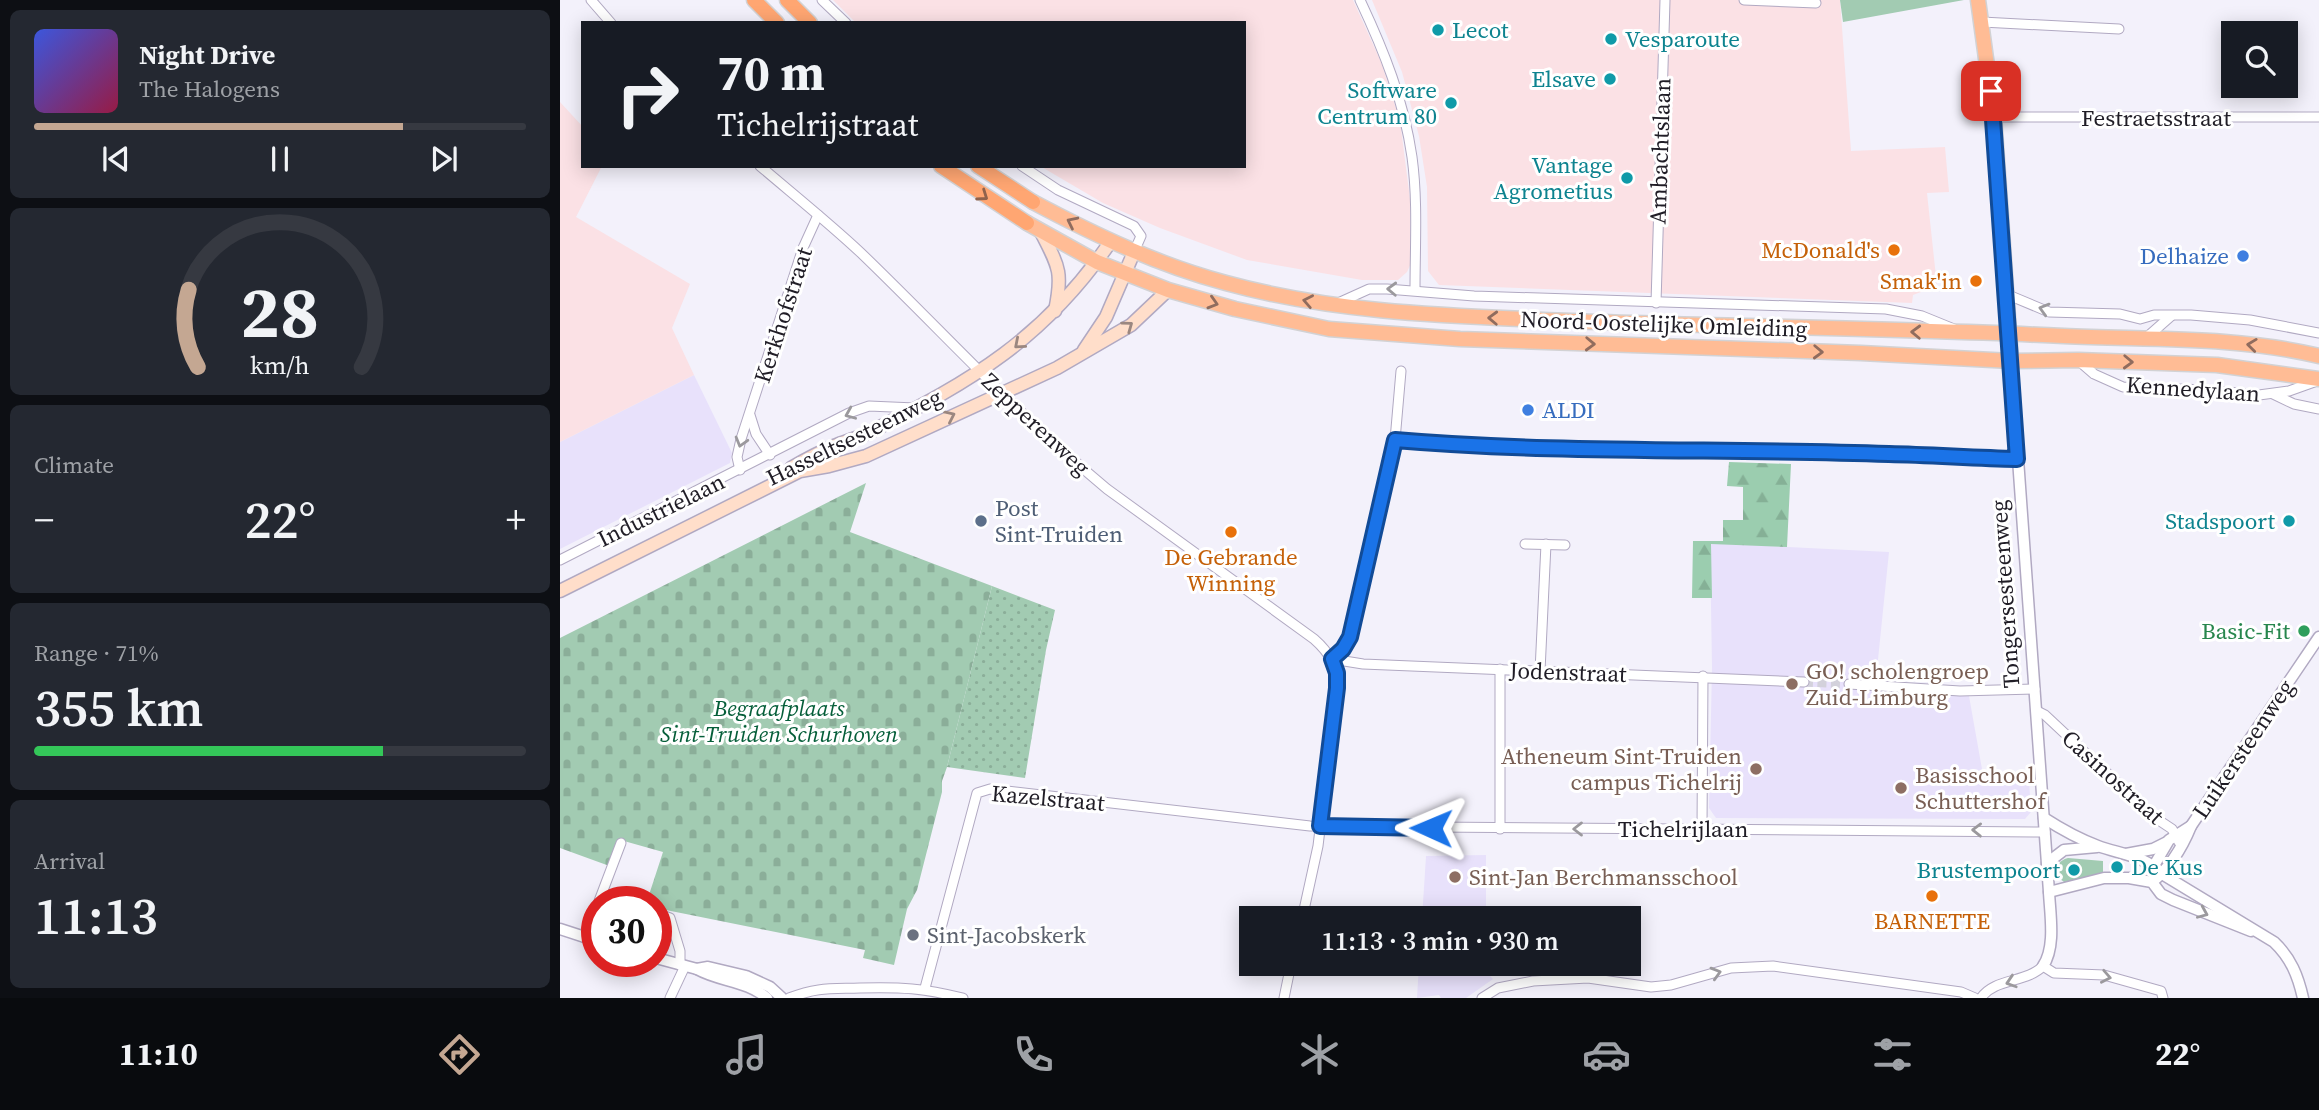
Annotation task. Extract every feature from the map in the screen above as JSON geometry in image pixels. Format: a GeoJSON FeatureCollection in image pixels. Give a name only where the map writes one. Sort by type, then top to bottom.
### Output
{"type":"FeatureCollection","features":[{"type":"Feature","properties":{"kind":"highway"},"geometry":{"type":"LineString","coordinates":[[754,0],[775,21]]}},
{"type":"Feature","properties":{"kind":"highway"},"geometry":{"type":"LineString","coordinates":[[787,0],[808,21]]}},
{"type":"Feature","properties":{"kind":"highway"},"geometry":{"type":"LineString","coordinates":[[944,168],[1027,223]]}},
{"type":"Feature","properties":{"kind":"highway"},"geometry":{"type":"LineString","coordinates":[[981,168],[1033,202]]}},
{"type":"Feature","properties":{"kind":"main road","name":"Tongersesteenweg"},"geometry":{"type":"LineString","coordinates":[[1979,0],[1994,117],[2011,362]]}},
{"type":"Feature","properties":{"kind":"main road","name":"Noord-Oostelijke Omleiding"},"geometry":{"type":"LineString","coordinates":[[1033,202],[1134,252],[1227,284],[1333,306],[1462,317],[2232,343],[2319,356]]}},
{"type":"Feature","properties":{"kind":"main road","name":"Noord-Oostelijke Omleiding"},"geometry":{"type":"LineString","coordinates":[[1027,223],[1097,262],[1168,290],[1261,316],[1329,329],[1460,339],[2011,362],[2078,360],[2217,365],[2319,380]]}},
{"type":"Feature","properties":{"kind":"main road"},"geometry":{"type":"LineString","coordinates":[[1041,232],[1054,255],[1060,275],[1055,311]]}},
{"type":"Feature","properties":{"kind":"main road","name":"Hasseltsesteenweg"},"geometry":{"type":"LineString","coordinates":[[560,584],[833,446],[867,434],[980,372],[1012,350],[1055,311],[1097,262],[1111,241]]}},
{"type":"Feature","properties":{"kind":"main road","name":"Hasseltsesteenweg"},"geometry":{"type":"LineString","coordinates":[[1081,353],[1101,327],[1134,252]]}},
{"type":"Feature","properties":{"kind":"main road","name":"Hasseltsesteenweg"},"geometry":{"type":"LineString","coordinates":[[560,591],[800,471],[866,456],[1057,368],[1131,325],[1168,290]]}},
{"type":"Feature","properties":{"kind":"street"},"geometry":{"type":"LineString","coordinates":[[591,0],[609,21]]}},
{"type":"Feature","properties":{"kind":"street"},"geometry":{"type":"LineString","coordinates":[[822,0],[844,21]]}},
{"type":"Feature","properties":{"kind":"street"},"geometry":{"type":"LineString","coordinates":[[1360,0],[1396,85],[1412,155],[1416,204],[1415,290]]}},
{"type":"Feature","properties":{"kind":"street","name":"Ambachtslaan"},"geometry":{"type":"LineString","coordinates":[[1656,303],[1665,0]]}},
{"type":"Feature","properties":{"kind":"street"},"geometry":{"type":"LineString","coordinates":[[1744,0],[1816,3]]}},
{"type":"Feature","properties":{"kind":"street"},"geometry":{"type":"LineString","coordinates":[[1982,22],[2119,29]]}},
{"type":"Feature","properties":{"kind":"street","name":"Festraetsstraat"},"geometry":{"type":"LineString","coordinates":[[1994,117],[2319,117]]}},
{"type":"Feature","properties":{"kind":"street","name":"Zepperenweg"},"geometry":{"type":"LineString","coordinates":[[762,168],[859,251],[1002,394],[1107,489],[1314,639],[1332,659]]}},
{"type":"Feature","properties":{"kind":"street"},"geometry":{"type":"LineString","coordinates":[[1025,168],[1058,190],[1134,226],[1141,236],[1134,252]]}},
{"type":"Feature","properties":{"kind":"street","name":"Kerkhofstraat"},"geometry":{"type":"LineString","coordinates":[[740,470],[737,457],[803,248],[818,215]]}},
{"type":"Feature","properties":{"kind":"street"},"geometry":{"type":"LineString","coordinates":[[1333,306],[1369,289],[1474,296],[1886,309],[1922,316],[1961,334]]}},
{"type":"Feature","properties":{"kind":"street"},"geometry":{"type":"LineString","coordinates":[[2006,294],[2049,312],[2120,314],[2140,319],[2154,315],[2191,315],[2250,320],[2319,333]]}},
{"type":"Feature","properties":{"kind":"street","name":"Kennedylaan"},"geometry":{"type":"LineString","coordinates":[[2144,340],[2171,316]]}},
{"type":"Feature","properties":{"kind":"street","name":"Kennedylaan"},"geometry":{"type":"LineString","coordinates":[[2078,360],[2094,374],[2123,387],[2259,395],[2273,394],[2319,380]]}},
{"type":"Feature","properties":{"kind":"street","name":"Tongersesteenweg"},"geometry":{"type":"LineString","coordinates":[[2011,362],[2049,892],[2049,946],[2043,967]]}},
{"type":"Feature","properties":{"kind":"street"},"geometry":{"type":"LineString","coordinates":[[1305,906],[1320,826],[1337,688],[1337,673],[1332,659],[1343,649],[1350,637],[1395,440],[1401,371]]}},
{"type":"Feature","properties":{"kind":"street","name":"Kennedylaan"},"geometry":{"type":"LineString","coordinates":[[2273,394],[2294,404],[2319,409]]}},
{"type":"Feature","properties":{"kind":"street","name":"Industrielaan"},"geometry":{"type":"LineString","coordinates":[[560,560],[849,414],[869,406],[917,408]]}},
{"type":"Feature","properties":{"kind":"street"},"geometry":{"type":"LineString","coordinates":[[750,415],[756,434],[770,455]]}},
{"type":"Feature","properties":{"kind":"street"},"geometry":{"type":"LineString","coordinates":[[1395,440],[1550,448],[2017,459]]}},
{"type":"Feature","properties":{"kind":"street"},"geometry":{"type":"LineString","coordinates":[[1525,544],[1565,545]]}},
{"type":"Feature","properties":{"kind":"street"},"geometry":{"type":"LineString","coordinates":[[1540,671],[1546,544]]}},
{"type":"Feature","properties":{"kind":"street","name":"Luikersteenweg"},"geometry":{"type":"LineString","coordinates":[[2152,883],[2181,848],[2191,826],[2319,637]]}},
{"type":"Feature","properties":{"kind":"street","name":"Jodenstraat"},"geometry":{"type":"LineString","coordinates":[[1332,659],[1363,664],[1804,682]]}},
{"type":"Feature","properties":{"kind":"street"},"geometry":{"type":"LineString","coordinates":[[1500,669],[1500,829]]}},
{"type":"Feature","properties":{"kind":"street"},"geometry":{"type":"LineString","coordinates":[[1702,829],[1703,676]]}},
{"type":"Feature","properties":{"kind":"street"},"geometry":{"type":"LineString","coordinates":[[1849,684],[1960,691],[2035,689]]}},
{"type":"Feature","properties":{"kind":"street","name":"Casinostraat"},"geometry":{"type":"LineString","coordinates":[[2037,711],[2045,715],[2154,817],[2181,848]]}},
{"type":"Feature","properties":{"kind":"street","name":"Kazelstraat"},"geometry":{"type":"LineString","coordinates":[[925,988],[977,793],[990,789],[1003,790],[1297,826],[1320,826]]}},
{"type":"Feature","properties":{"kind":"street"},"geometry":{"type":"LineString","coordinates":[[2044,818],[2100,847]]}},
{"type":"Feature","properties":{"kind":"street","name":"Tichelrijlaan"},"geometry":{"type":"LineString","coordinates":[[1320,826],[2045,832]]}},
{"type":"Feature","properties":{"kind":"street","name":"Luikersteenweg"},"geometry":{"type":"LineString","coordinates":[[2125,854],[2153,849],[2191,826]]}},
{"type":"Feature","properties":{"kind":"street"},"geometry":{"type":"LineString","coordinates":[[2045,832],[2153,864],[2162,874],[2237,918],[2285,952],[2295,970],[2302,998]]}},
{"type":"Feature","properties":{"kind":"street","name":"Luikersteenweg"},"geometry":{"type":"LineString","coordinates":[[2153,864],[2173,837]]}},
{"type":"Feature","properties":{"kind":"street"},"geometry":{"type":"LineString","coordinates":[[606,886],[621,843]]}},
{"type":"Feature","properties":{"kind":"street"},"geometry":{"type":"LineString","coordinates":[[2047,863],[2066,849],[2100,847]]}},
{"type":"Feature","properties":{"kind":"street"},"geometry":{"type":"LineString","coordinates":[[2153,864],[2152,883],[2161,894],[2260,934]]}},
{"type":"Feature","properties":{"kind":"street"},"geometry":{"type":"LineString","coordinates":[[2049,892],[2104,878],[2129,878],[2152,883]]}},
{"type":"Feature","properties":{"kind":"street"},"geometry":{"type":"LineString","coordinates":[[670,998],[682,965],[672,925]]}},
{"type":"Feature","properties":{"kind":"street"},"geometry":{"type":"LineString","coordinates":[[560,929],[581,936]]}},
{"type":"Feature","properties":{"kind":"street"},"geometry":{"type":"LineString","coordinates":[[672,962],[746,985],[767,998]]}},
{"type":"Feature","properties":{"kind":"street"},"geometry":{"type":"LineString","coordinates":[[1482,998],[1510,985],[1568,978],[1588,978],[1651,987],[1671,985],[1731,968],[1773,966],[1961,992],[1975,998]]}},
{"type":"Feature","properties":{"kind":"street"},"geometry":{"type":"LineString","coordinates":[[697,969],[708,967],[746,976],[770,987],[782,998]]}},
{"type":"Feature","properties":{"kind":"street"},"geometry":{"type":"LineString","coordinates":[[1981,998],[1989,990],[2029,976],[2043,967],[2054,973],[2104,975],[2161,991],[2163,998]]}},
{"type":"Feature","properties":{"kind":"street"},"geometry":{"type":"LineString","coordinates":[[1284,998],[1289,976]]}},
{"type":"Feature","properties":{"kind":"street"},"geometry":{"type":"LineString","coordinates":[[1671,985],[1673,998]]}},
{"type":"Feature","properties":{"kind":"street"},"geometry":{"type":"LineString","coordinates":[[789,998],[816,989],[879,986],[925,988],[964,998]]}},
{"type":"Feature","properties":{"kind":"shaded area"},"geometry":{"type":"Polygon","coordinates":[[[833,0],[1353,0],[1381,62],[1400,121],[1410,199],[1411,263],[1407,272],[1398,280],[1362,280],[1247,260],[1160,228],[1103,203],[1043,168],[1246,168],[1246,21],[854,21],[833,0]]]}},
{"type":"Feature","properties":{"kind":"shaded area"},"geometry":{"type":"Polygon","coordinates":[[[1372,0],[1840,0],[1851,151],[1945,147],[1949,192],[1927,193],[1937,286],[1913,295],[1912,303],[1439,285],[1428,271],[1427,187],[1419,136],[1402,72],[1372,0]]]}},
{"type":"Feature","properties":{"kind":"shaded area"},"geometry":{"type":"Polygon","coordinates":[[[560,102],[581,125],[581,168],[601,168],[576,217],[690,284],[672,328],[694,375],[560,442],[560,102]]]}},
{"type":"Feature","properties":{"kind":"shaded area"},"geometry":{"type":"Polygon","coordinates":[[[694,375],[732,453],[730,463],[560,549],[560,442],[694,375]]]}},
{"type":"Feature","properties":{"kind":"shaded area","name":"GO! scholengroep Zuid-Limburg"},"geometry":{"type":"Polygon","coordinates":[[[1710,543],[1889,552],[1873,689],[1969,696],[1985,786],[2029,779],[2031,812],[2025,819],[1716,818],[1709,808],[1712,668],[1710,543]]]}},
{"type":"Feature","properties":{"kind":"shaded area","name":"Sint-Jan Berchmansschool"},"geometry":{"type":"Polygon","coordinates":[[[1486,855],[1486,906],[1423,906],[1426,856],[1486,855]]]}},
{"type":"Feature","properties":{"kind":"shaded area"},"geometry":{"type":"Polygon","coordinates":[[[1418,976],[1490,976],[1493,979],[1466,998],[1441,998],[1439,995],[1417,998],[1418,976]]]}},
{"type":"Feature","properties":{"kind":"green space"},"geometry":{"type":"Polygon","coordinates":[[[1840,0],[1964,0],[1843,22],[1840,0]]]}},
{"type":"Feature","properties":{"kind":"green space"},"geometry":{"type":"Polygon","coordinates":[[[1729,462],[1791,464],[1787,547],[1711,544],[1712,598],[1692,598],[1693,541],[1723,541],[1723,520],[1743,520],[1743,487],[1727,486],[1729,462]]]}},
{"type":"Feature","properties":{"kind":"green space","name":"Begraafplaats Sint-Truiden Schurhoven"},"geometry":{"type":"Polygon","coordinates":[[[866,483],[850,532],[992,586],[917,890],[907,909],[894,965],[863,958],[865,950],[672,911],[672,886],[652,886],[663,852],[624,841],[615,868],[560,848],[560,638],[866,483]]]}},
{"type":"Feature","properties":{"kind":"green space"},"geometry":{"type":"Polygon","coordinates":[[[992,586],[1055,610],[1025,778],[947,767],[992,586]]]}},
{"type":"Feature","properties":{"kind":"green space"},"geometry":{"type":"Polygon","coordinates":[[[2068,858],[2103,861],[2103,874],[2066,883],[2056,870],[2063,860],[2068,858]]]}},
{"type":"Feature","properties":{"kind":"tunnel"},"geometry":{"type":"LineString","coordinates":[[1804,682],[1849,684]]}},
{"type":"Feature","properties":{"kind":"place","name":"Lecot"},"geometry":{"type":"Point","coordinates":[1438,30]}},
{"type":"Feature","properties":{"kind":"place","name":"Vesparoute"},"geometry":{"type":"Point","coordinates":[1611,39]}},
{"type":"Feature","properties":{"kind":"place","name":"Elsave"},"geometry":{"type":"Point","coordinates":[1610,79]}},
{"type":"Feature","properties":{"kind":"place","name":"Software Centrum 80"},"geometry":{"type":"Point","coordinates":[1451,103]}},
{"type":"Feature","properties":{"kind":"place","name":"Vantage Agrometius"},"geometry":{"type":"Point","coordinates":[1627,178]}},
{"type":"Feature","properties":{"kind":"place","name":"McDonald's"},"geometry":{"type":"Point","coordinates":[1894,250]}},
{"type":"Feature","properties":{"kind":"place","name":"Delhaize"},"geometry":{"type":"Point","coordinates":[2243,256]}},
{"type":"Feature","properties":{"kind":"place","name":"Smak'in"},"geometry":{"type":"Point","coordinates":[1976,281]}},
{"type":"Feature","properties":{"kind":"place","name":"ALDI"},"geometry":{"type":"Point","coordinates":[1528,410]}},
{"type":"Feature","properties":{"kind":"place","name":"Post Sint-Truiden"},"geometry":{"type":"Point","coordinates":[981,521]}},
{"type":"Feature","properties":{"kind":"place","name":"Stadspoort"},"geometry":{"type":"Point","coordinates":[2289,521]}},
{"type":"Feature","properties":{"kind":"place","name":"De Gebrande Winning"},"geometry":{"type":"Point","coordinates":[1231,532]}},
{"type":"Feature","properties":{"kind":"place","name":"Basic-Fit"},"geometry":{"type":"Point","coordinates":[2304,631]}},
{"type":"Feature","properties":{"kind":"place","name":"GO! scholengroep Zuid-Limburg"},"geometry":{"type":"Point","coordinates":[1792,684]}},
{"type":"Feature","properties":{"kind":"place","name":"Atheneum Sint-Truiden campus Tichelrij"},"geometry":{"type":"Point","coordinates":[1756,769]}},
{"type":"Feature","properties":{"kind":"place","name":"Basisschool Schuttershof"},"geometry":{"type":"Point","coordinates":[1901,788]}},
{"type":"Feature","properties":{"kind":"place","name":"De Kus"},"geometry":{"type":"Point","coordinates":[2117,867]}},
{"type":"Feature","properties":{"kind":"place","name":"Brustempoort"},"geometry":{"type":"Point","coordinates":[2074,870]}},
{"type":"Feature","properties":{"kind":"place","name":"Sint-Jan Berchmansschool"},"geometry":{"type":"Point","coordinates":[1455,877]}},
{"type":"Feature","properties":{"kind":"place","name":"BARNETTE"},"geometry":{"type":"Point","coordinates":[1932,896]}},
{"type":"Feature","properties":{"kind":"place","name":"Sint-Jacobskerk"},"geometry":{"type":"Point","coordinates":[913,935]}},
{"type":"Feature","properties":{"kind":"route"},"geometry":{"type":"LineString","coordinates":[[1431,828],[1320,826],[1337,688],[1337,673],[1332,659],[1343,649],[1350,637],[1395,440],[1550,448],[2017,459],[1991,91]]}}]}
